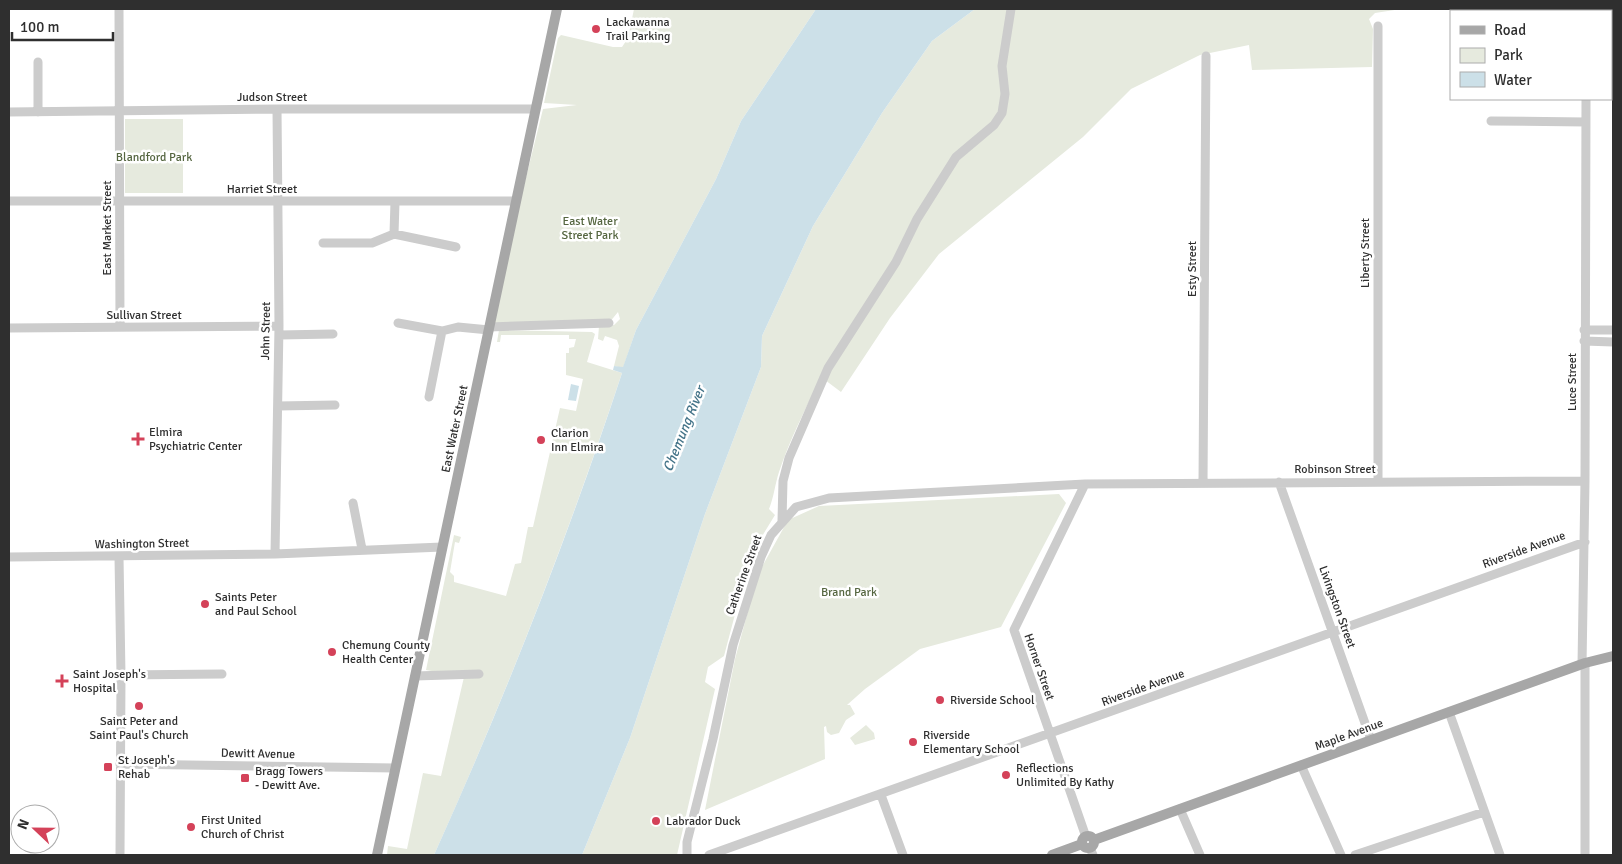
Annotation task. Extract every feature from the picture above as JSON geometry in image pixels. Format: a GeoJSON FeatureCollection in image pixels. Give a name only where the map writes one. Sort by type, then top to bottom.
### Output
{"type":"FeatureCollection","features":[{"type":"Feature","properties":{"kind":"main road","name":"East Water Street"},"geometry":{"type":"LineString","coordinates":[[377,855],[557,9]]}},
{"type":"Feature","properties":{"kind":"main road","name":"Maple Avenue"},"geometry":{"type":"LineString","coordinates":[[1052,855],[1089,845],[1301,765],[1584,664],[1613,656]]}},
{"type":"Feature","properties":{"kind":"street","name":"East Market Street"},"geometry":{"type":"LineString","coordinates":[[119,9],[120,328]]}},
{"type":"Feature","properties":{"kind":"street"},"geometry":{"type":"LineString","coordinates":[[782,520],[783,481],[789,458],[828,368],[896,262],[917,219],[956,157],[994,126],[1002,113],[1005,94],[1002,66],[1011,9]]}},
{"type":"Feature","properties":{"kind":"street","name":"Liberty Street"},"geometry":{"type":"LineString","coordinates":[[1378,26],[1378,481]]}},
{"type":"Feature","properties":{"kind":"street","name":"Esty Street"},"geometry":{"type":"LineString","coordinates":[[1203,483],[1206,56]]}},
{"type":"Feature","properties":{"kind":"street"},"geometry":{"type":"LineString","coordinates":[[38,62],[38,112]]}},
{"type":"Feature","properties":{"kind":"street","name":"Luce Street"},"geometry":{"type":"LineString","coordinates":[[1585,855],[1584,330],[1586,100]]}},
{"type":"Feature","properties":{"kind":"street","name":"John Street"},"geometry":{"type":"LineString","coordinates":[[275,554],[279,331],[277,109]]}},
{"type":"Feature","properties":{"kind":"street","name":"Judson Street"},"geometry":{"type":"LineString","coordinates":[[9,112],[535,109]]}},
{"type":"Feature","properties":{"kind":"street"},"geometry":{"type":"LineString","coordinates":[[1491,121],[1586,122]]}},
{"type":"Feature","properties":{"kind":"street","name":"Harriet Street"},"geometry":{"type":"LineString","coordinates":[[9,201],[516,201]]}},
{"type":"Feature","properties":{"kind":"street"},"geometry":{"type":"LineString","coordinates":[[394,234],[395,202]]}},
{"type":"Feature","properties":{"kind":"street"},"geometry":{"type":"LineString","coordinates":[[323,242],[372,243],[394,234],[456,247]]}},
{"type":"Feature","properties":{"kind":"street"},"geometry":{"type":"LineString","coordinates":[[398,323],[442,331],[458,327],[489,328],[609,323]]}},
{"type":"Feature","properties":{"kind":"street","name":"Sullivan Street"},"geometry":{"type":"LineString","coordinates":[[9,328],[120,328],[333,334]]}},
{"type":"Feature","properties":{"kind":"street"},"geometry":{"type":"LineString","coordinates":[[1584,330],[1613,330]]}},
{"type":"Feature","properties":{"kind":"street"},"geometry":{"type":"LineString","coordinates":[[430,397],[442,331]]}},
{"type":"Feature","properties":{"kind":"street"},"geometry":{"type":"LineString","coordinates":[[1584,341],[1613,342]]}},
{"type":"Feature","properties":{"kind":"street"},"geometry":{"type":"LineString","coordinates":[[278,406],[335,405]]}},
{"type":"Feature","properties":{"kind":"street","name":"Robinson Street"},"geometry":{"type":"LineString","coordinates":[[1085,484],[1585,481]]}},
{"type":"Feature","properties":{"kind":"street","name":"Livingston Street"},"geometry":{"type":"LineString","coordinates":[[1279,482],[1371,740]]}},
{"type":"Feature","properties":{"kind":"street","name":"Catherine Street"},"geometry":{"type":"LineString","coordinates":[[687,855],[687,842],[713,739],[733,645],[761,557],[771,535],[782,520],[796,507],[828,498],[1085,484]]}},
{"type":"Feature","properties":{"kind":"street","name":"Horner Street"},"geometry":{"type":"LineString","coordinates":[[1085,484],[1014,630],[1049,735],[1089,845]]}},
{"type":"Feature","properties":{"kind":"street"},"geometry":{"type":"LineString","coordinates":[[353,503],[362,549]]}},
{"type":"Feature","properties":{"kind":"street","name":"Riverside Avenue"},"geometry":{"type":"LineString","coordinates":[[709,855],[1049,735],[1584,542]]}},
{"type":"Feature","properties":{"kind":"street","name":"Washington Street"},"geometry":{"type":"LineString","coordinates":[[9,557],[275,554],[442,547]]}},
{"type":"Feature","properties":{"kind":"street"},"geometry":{"type":"LineString","coordinates":[[119,557],[121,675],[120,855]]}},
{"type":"Feature","properties":{"kind":"street"},"geometry":{"type":"LineString","coordinates":[[121,675],[222,674]]}},
{"type":"Feature","properties":{"kind":"street"},"geometry":{"type":"LineString","coordinates":[[415,676],[478,674]]}},
{"type":"Feature","properties":{"kind":"street"},"geometry":{"type":"LineString","coordinates":[[1449,712],[1500,855]]}},
{"type":"Feature","properties":{"kind":"street","name":"Dewitt Avenue"},"geometry":{"type":"LineString","coordinates":[[120,764],[395,768]]}},
{"type":"Feature","properties":{"kind":"street"},"geometry":{"type":"LineString","coordinates":[[1301,765],[1341,855]]}},
{"type":"Feature","properties":{"kind":"street"},"geometry":{"type":"LineString","coordinates":[[881,795],[903,855]]}},
{"type":"Feature","properties":{"kind":"street"},"geometry":{"type":"LineString","coordinates":[[1180,810],[1200,855]]}},
{"type":"Feature","properties":{"kind":"street"},"geometry":{"type":"LineString","coordinates":[[1355,855],[1484,812]]}},
{"type":"Feature","properties":{"kind":"green space","name":"East Water Street Park"},"geometry":{"type":"Polygon","coordinates":[[[634,9],[816,9],[741,121],[716,179],[636,330],[623,368],[614,366],[619,346],[617,340],[605,336],[603,341],[598,339],[599,326],[614,325],[620,319],[618,312],[609,323],[489,327],[543,109],[577,105],[544,103],[558,38],[561,35],[613,47],[622,47],[628,38],[634,9]]]}},
{"type":"Feature","properties":{"kind":"green space"},"geometry":{"type":"Polygon","coordinates":[[[975,9],[1401,9],[1375,13],[1369,19],[1373,29],[1372,67],[1252,70],[1249,45],[1200,55],[1131,89],[1083,137],[939,254],[890,318],[841,392],[821,377],[793,436],[779,472],[769,509],[775,515],[759,541],[743,584],[724,656],[708,667],[705,682],[715,689],[677,855],[582,855],[630,738],[705,514],[761,367],[762,336],[813,226],[882,113],[932,41],[975,9]]]}},
{"type":"Feature","properties":{"kind":"green space","name":"Blandford Park"},"geometry":{"type":"Polygon","coordinates":[[[125,119],[183,119],[183,193],[125,193],[125,119]]]}},
{"type":"Feature","properties":{"kind":"green space"},"geometry":{"type":"Polygon","coordinates":[[[499,330],[592,332],[595,334],[587,362],[622,373],[558,556],[486,736],[434,855],[387,855],[388,846],[407,849],[423,773],[441,776],[464,677],[426,670],[454,535],[461,537],[459,543],[455,542],[450,572],[454,576],[454,582],[506,596],[515,564],[521,563],[528,527],[533,527],[560,408],[576,411],[583,379],[566,375],[566,353],[569,353],[569,348],[574,347],[576,339],[569,339],[569,335],[501,335],[500,342],[497,342],[499,330]]]}},
{"type":"Feature","properties":{"kind":"green space","name":"Brand Park"},"geometry":{"type":"Polygon","coordinates":[[[1059,494],[1066,503],[1001,627],[920,649],[865,689],[847,705],[850,705],[855,714],[846,720],[839,733],[831,735],[827,732],[826,726],[824,727],[825,759],[705,810],[735,659],[758,574],[788,520],[819,506],[1059,494]]]}},
{"type":"Feature","properties":{"kind":"green space"},"geometry":{"type":"Polygon","coordinates":[[[866,725],[874,733],[875,739],[855,745],[850,738],[866,725]]]}},
{"type":"Feature","properties":{"kind":"water","name":"Chemung River"},"geometry":{"type":"Polygon","coordinates":[[[816,9],[975,9],[932,41],[882,113],[813,226],[762,336],[761,367],[705,514],[630,738],[582,855],[434,855],[486,737],[558,556],[622,373],[613,370],[614,366],[623,367],[636,330],[716,179],[741,121],[816,9]]]}},
{"type":"Feature","properties":{"kind":"water"},"geometry":{"type":"Polygon","coordinates":[[[571,384],[579,386],[576,401],[568,400],[571,384]]]}},
{"type":"Feature","properties":{"kind":"place","name":"Lackawanna Trail Parking"},"geometry":{"type":"Point","coordinates":[596,29]}},
{"type":"Feature","properties":{"kind":"place","name":"Elmira Psychiatric Center"},"geometry":{"type":"Point","coordinates":[138,439]}},
{"type":"Feature","properties":{"kind":"place","name":"Clarion Inn Elmira"},"geometry":{"type":"Point","coordinates":[541,440]}},
{"type":"Feature","properties":{"kind":"place","name":"Saints Peter and Paul School"},"geometry":{"type":"Point","coordinates":[205,604]}},
{"type":"Feature","properties":{"kind":"place","name":"Chemung County Health Center"},"geometry":{"type":"Point","coordinates":[332,652]}},
{"type":"Feature","properties":{"kind":"place","name":"Saint Joseph's Hospital"},"geometry":{"type":"Point","coordinates":[62,681]}},
{"type":"Feature","properties":{"kind":"place","name":"Riverside School"},"geometry":{"type":"Point","coordinates":[940,700]}},
{"type":"Feature","properties":{"kind":"place","name":"Saint Peter and Saint Paul's Church"},"geometry":{"type":"Point","coordinates":[139,706]}},
{"type":"Feature","properties":{"kind":"place","name":"Riverside Elementary School"},"geometry":{"type":"Point","coordinates":[913,742]}},
{"type":"Feature","properties":{"kind":"place","name":"St Joseph's Rehab"},"geometry":{"type":"Point","coordinates":[108,767]}},
{"type":"Feature","properties":{"kind":"place","name":"Reflections Unlimited By Kathy"},"geometry":{"type":"Point","coordinates":[1006,775]}},
{"type":"Feature","properties":{"kind":"place","name":"Bragg Towers - Dewitt Ave."},"geometry":{"type":"Point","coordinates":[245,778]}},
{"type":"Feature","properties":{"kind":"place","name":"Labrador Duck"},"geometry":{"type":"Point","coordinates":[656,821]}},
{"type":"Feature","properties":{"kind":"place","name":"First United Church of Christ"},"geometry":{"type":"Point","coordinates":[191,827]}}]}
